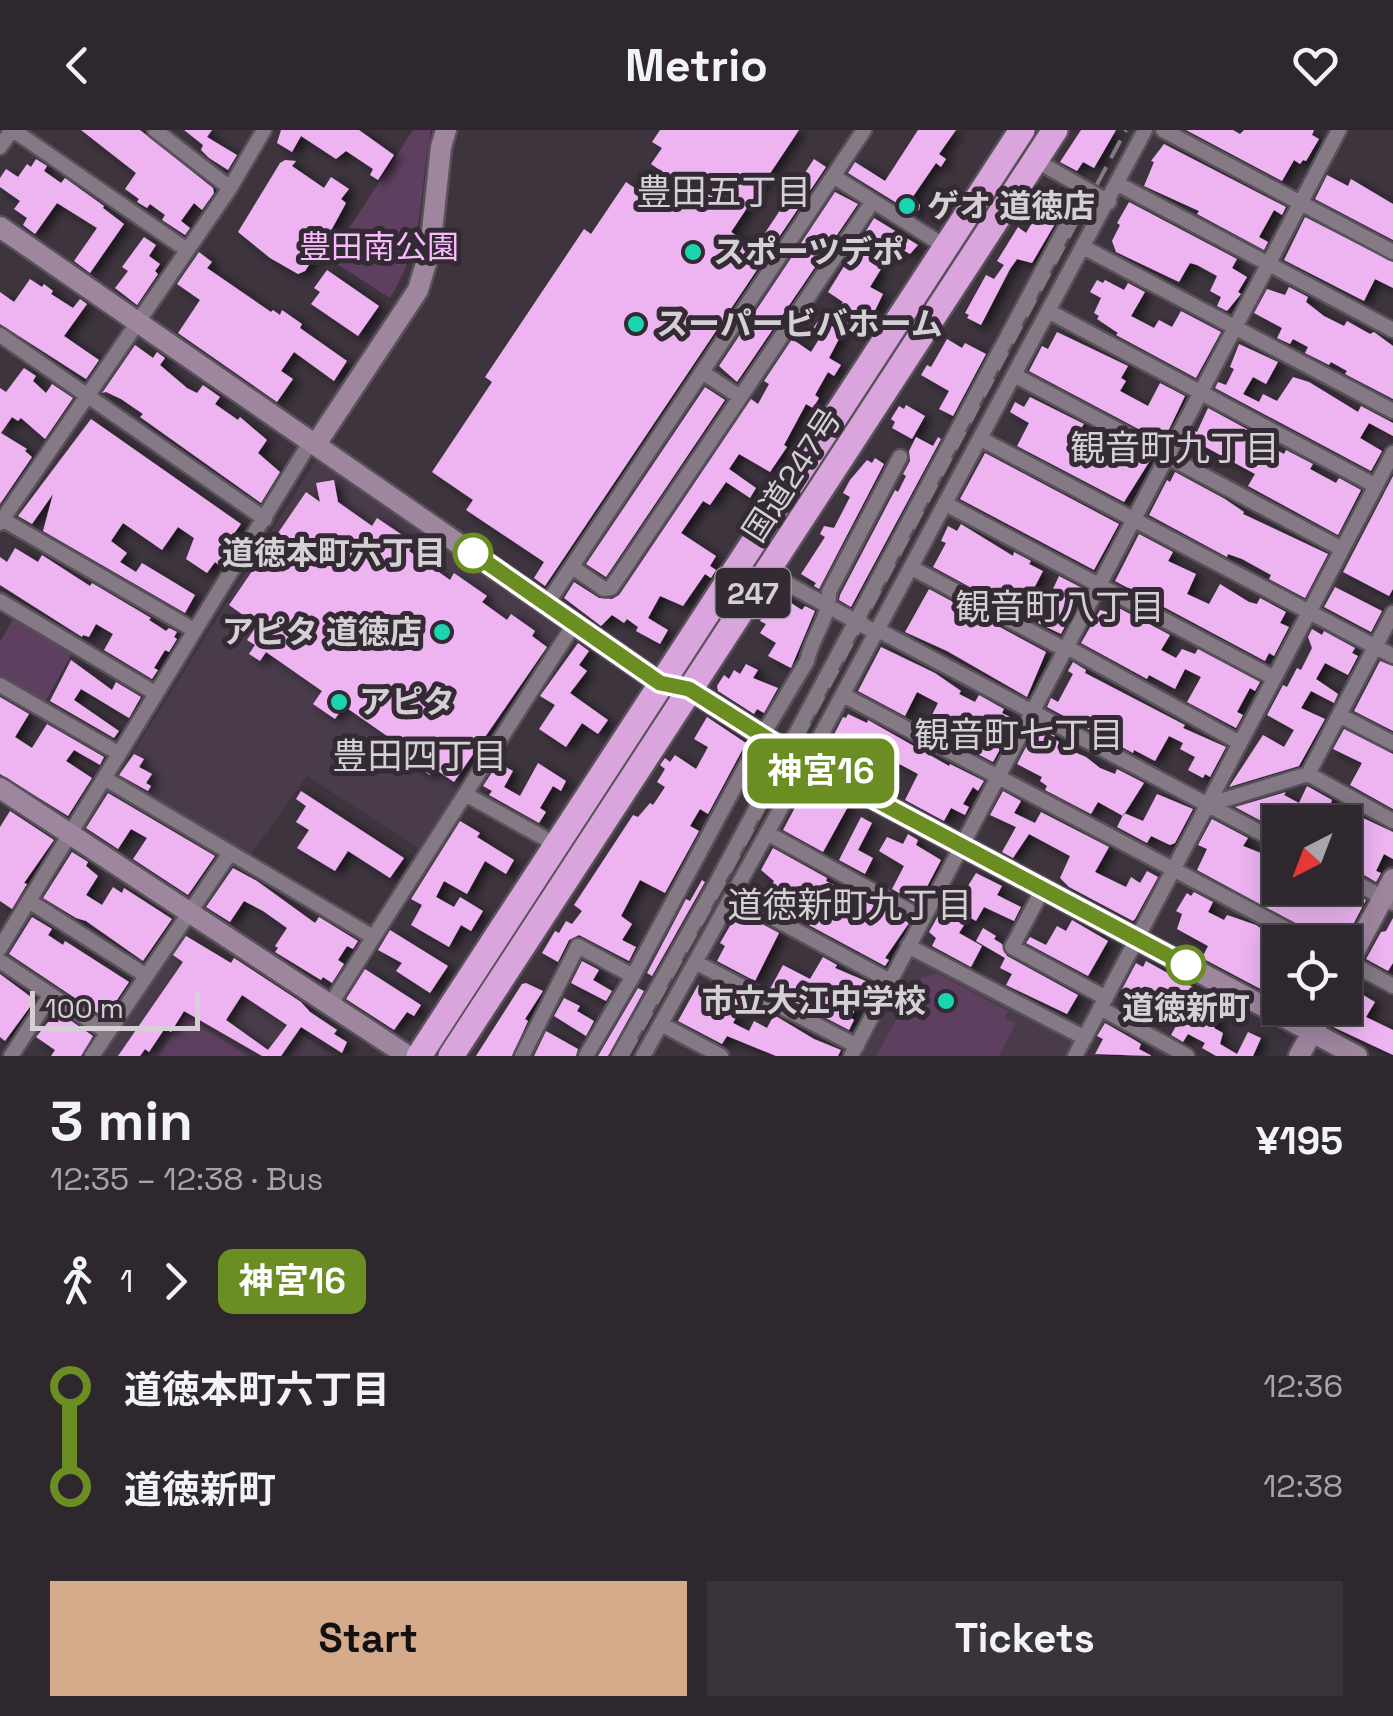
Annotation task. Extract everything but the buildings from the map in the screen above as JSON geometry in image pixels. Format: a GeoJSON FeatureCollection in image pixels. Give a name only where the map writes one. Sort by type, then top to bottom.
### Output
{"type":"FeatureCollection","features":[{"type":"Feature","properties":{"kind":"highway","name":"国道247号"},"geometry":{"type":"LineString","coordinates":[[451,1056],[1055,130]]}},
{"type":"Feature","properties":{"kind":"highway","name":"国道247号"},"geometry":{"type":"LineString","coordinates":[[418,1056],[946,247],[1015,133]]}},
{"type":"Feature","properties":{"kind":"street"},"geometry":{"type":"LineString","coordinates":[[0,147],[12,130],[187,250]]}},
{"type":"Feature","properties":{"kind":"street"},"geometry":{"type":"LineString","coordinates":[[156,130],[230,188]]}},
{"type":"Feature","properties":{"kind":"street"},"geometry":{"type":"LineString","coordinates":[[194,630],[1,520],[230,188],[264,130]]}},
{"type":"Feature","properties":{"kind":"street"},"geometry":{"type":"LineString","coordinates":[[0,948],[194,630],[314,442],[418,290],[430,250],[446,130]]}},
{"type":"Feature","properties":{"kind":"street"},"geometry":{"type":"LineString","coordinates":[[546,604],[864,130]]}},
{"type":"Feature","properties":{"kind":"street"},"geometry":{"type":"LineString","coordinates":[[643,1056],[912,568],[1146,130]]}},
{"type":"Feature","properties":{"kind":"street"},"geometry":{"type":"LineString","coordinates":[[1162,130],[1393,252]]}},
{"type":"Feature","properties":{"kind":"street"},"geometry":{"type":"LineString","coordinates":[[695,962],[854,1051],[1339,130]]}},
{"type":"Feature","properties":{"kind":"street"},"geometry":{"type":"LineString","coordinates":[[1015,133],[1034,160],[1110,202]]}},
{"type":"Feature","properties":{"kind":"street"},"geometry":{"type":"LineString","coordinates":[[833,176],[946,247]]}},
{"type":"Feature","properties":{"kind":"street"},"geometry":{"type":"LineString","coordinates":[[1118,184],[1393,330]]}},
{"type":"Feature","properties":{"kind":"street"},"geometry":{"type":"LineString","coordinates":[[619,1056],[1086,189]]}},
{"type":"Feature","properties":{"kind":"street"},"geometry":{"type":"LineString","coordinates":[[572,567],[604,589],[610,588],[872,201]]}},
{"type":"Feature","properties":{"kind":"street"},"geometry":{"type":"LineString","coordinates":[[0,227],[660,683],[689,689],[806,763],[1357,1056]]}},
{"type":"Feature","properties":{"kind":"street"},"geometry":{"type":"LineString","coordinates":[[1084,248],[1393,411]]}},
{"type":"Feature","properties":{"kind":"street"},"geometry":{"type":"LineString","coordinates":[[1050,312],[1376,486]]}},
{"type":"Feature","properties":{"kind":"street"},"geometry":{"type":"LineString","coordinates":[[0,335],[265,519]]}},
{"type":"Feature","properties":{"kind":"street"},"geometry":{"type":"LineString","coordinates":[[702,372],[740,397]]}},
{"type":"Feature","properties":{"kind":"street"},"geometry":{"type":"LineString","coordinates":[[1016,376],[1342,549]]}},
{"type":"Feature","properties":{"kind":"street"},"geometry":{"type":"LineString","coordinates":[[982,438],[1393,656]]}},
{"type":"Feature","properties":{"kind":"street"},"geometry":{"type":"LineString","coordinates":[[1075,1056],[1393,453]]}},
{"type":"Feature","properties":{"kind":"street"},"geometry":{"type":"LineString","coordinates":[[586,1056],[762,736],[808,662],[810,648],[830,608],[829,592],[900,456]]}},
{"type":"Feature","properties":{"kind":"street"},"geometry":{"type":"LineString","coordinates":[[946,504],[1274,678]]}},
{"type":"Feature","properties":{"kind":"street"},"geometry":{"type":"LineString","coordinates":[[912,568],[1240,743]]}},
{"type":"Feature","properties":{"kind":"street"},"geometry":{"type":"LineString","coordinates":[[766,572],[854,622],[1262,833]]}},
{"type":"Feature","properties":{"kind":"street"},"geometry":{"type":"LineString","coordinates":[[0,601],[155,693]]}},
{"type":"Feature","properties":{"kind":"street"},"geometry":{"type":"LineString","coordinates":[[1208,804],[1308,774],[1393,614]]}},
{"type":"Feature","properties":{"kind":"street"},"geometry":{"type":"LineString","coordinates":[[330,1005],[574,624]]}},
{"type":"Feature","properties":{"kind":"street"},"geometry":{"type":"LineString","coordinates":[[0,686],[118,753]]}},
{"type":"Feature","properties":{"kind":"street"},"geometry":{"type":"LineString","coordinates":[[843,695],[1278,925]]}},
{"type":"Feature","properties":{"kind":"street"},"geometry":{"type":"LineString","coordinates":[[1340,715],[1393,743]]}},
{"type":"Feature","properties":{"kind":"street"},"geometry":{"type":"LineString","coordinates":[[1308,774],[1393,821]]}},
{"type":"Feature","properties":{"kind":"street"},"geometry":{"type":"LineString","coordinates":[[104,778],[373,937]]}},
{"type":"Feature","properties":{"kind":"street"},"geometry":{"type":"LineString","coordinates":[[465,794],[555,844]]}},
{"type":"Feature","properties":{"kind":"street"},"geometry":{"type":"LineString","coordinates":[[3,797],[69,834],[408,1056]]}},
{"type":"Feature","properties":{"kind":"street"},"geometry":{"type":"LineString","coordinates":[[767,833],[922,918]]}},
{"type":"Feature","properties":{"kind":"street"},"geometry":{"type":"LineString","coordinates":[[92,1056],[230,853]]}},
{"type":"Feature","properties":{"kind":"street"},"geometry":{"type":"LineString","coordinates":[[1362,883],[1390,893],[1362,938]]}},
{"type":"Feature","properties":{"kind":"street"},"geometry":{"type":"LineString","coordinates":[[1043,889],[1012,947],[1188,1056]]}},
{"type":"Feature","properties":{"kind":"street"},"geometry":{"type":"LineString","coordinates":[[732,896],[890,981]]}},
{"type":"Feature","properties":{"kind":"street"},"geometry":{"type":"LineString","coordinates":[[29,901],[145,975]]}},
{"type":"Feature","properties":{"kind":"street"},"geometry":{"type":"LineString","coordinates":[[522,1056],[578,946],[632,976]]}},
{"type":"Feature","properties":{"kind":"street"},"geometry":{"type":"LineString","coordinates":[[908,946],[1085,1038]]}},
{"type":"Feature","properties":{"kind":"street"},"geometry":{"type":"LineString","coordinates":[[0,960],[108,1032]]}},
{"type":"Feature","properties":{"kind":"street"},"geometry":{"type":"LineString","coordinates":[[1362,971],[1393,986]]}},
{"type":"Feature","properties":{"kind":"street"},"geometry":{"type":"LineString","coordinates":[[11,1056],[50,996]]}},
{"type":"Feature","properties":{"kind":"street"},"geometry":{"type":"LineString","coordinates":[[661,1024],[722,1056]]}},
{"type":"Feature","properties":{"kind":"street"},"geometry":{"type":"LineString","coordinates":[[1299,1056],[1316,1025]]}},
{"type":"Feature","properties":{"kind":"shaded area","name":"アピタ"},"geometry":{"type":"Polygon","coordinates":[[[316,460],[559,629],[419,849],[307,776],[249,857],[116,780],[316,460]]]}},
{"type":"Feature","properties":{"kind":"shaded area"},"geometry":{"type":"Polygon","coordinates":[[[172,949],[334,1056],[100,1056],[172,949]]]}},
{"type":"Feature","properties":{"kind":"shaded area","name":"市立大江中学校"},"geometry":{"type":"Polygon","coordinates":[[[920,958],[1073,1039],[1068,1056],[862,1056],[910,964],[920,958]]]}},
{"type":"Feature","properties":{"kind":"green space","name":"豊田南公園"},"geometry":{"type":"Polygon","coordinates":[[[413,130],[431,130],[420,215],[410,255],[390,298],[329,259],[413,130]]]}},
{"type":"Feature","properties":{"kind":"green space"},"geometry":{"type":"Polygon","coordinates":[[[15,616],[74,650],[44,704],[0,679],[0,642],[15,616]]]}},
{"type":"Feature","properties":{"kind":"green space","name":"市立大江中学校"},"geometry":{"type":"Polygon","coordinates":[[[937,973],[1008,1011],[1005,1018],[1016,1023],[999,1056],[876,1056],[919,979],[937,973]]]}},
{"type":"Feature","properties":{"kind":"green space"},"geometry":{"type":"Polygon","coordinates":[[[185,1015],[248,1056],[158,1056],[185,1015]]]}},
{"type":"Feature","properties":{"kind":"railway"},"geometry":{"type":"LineString","coordinates":[[627,1056],[721,888],[1126,130]]}},
{"type":"Feature","properties":{"kind":"bus line","name":"神宮16"},"geometry":{"type":"LineString","coordinates":[[473,553],[660,683],[689,689],[806,763],[1186,965]]}},
{"type":"Feature","properties":{"kind":"place","name":"ゲオ 道徳店"},"geometry":{"type":"Point","coordinates":[907,206]}},
{"type":"Feature","properties":{"kind":"place","name":"スポーツデポ"},"geometry":{"type":"Point","coordinates":[693,252]}},
{"type":"Feature","properties":{"kind":"place","name":"スーパービバホーム"},"geometry":{"type":"Point","coordinates":[636,324]}},
{"type":"Feature","properties":{"kind":"place","name":"道徳本町六丁目"},"geometry":{"type":"Point","coordinates":[473,553]}},
{"type":"Feature","properties":{"kind":"place","name":"アピタ 道徳店"},"geometry":{"type":"Point","coordinates":[442,632]}},
{"type":"Feature","properties":{"kind":"place","name":"アピタ"},"geometry":{"type":"Point","coordinates":[339,702]}},
{"type":"Feature","properties":{"kind":"place","name":"道徳新町"},"geometry":{"type":"Point","coordinates":[1186,965]}},
{"type":"Feature","properties":{"kind":"place","name":"市立大江中学校"},"geometry":{"type":"Point","coordinates":[946,1001]}},
{"type":"Feature","properties":{"kind":"district","name":"豊田五丁目"},"geometry":{"type":"Point","coordinates":[724,192]}},
{"type":"Feature","properties":{"kind":"district","name":"観音町九丁目"},"geometry":{"type":"Point","coordinates":[1175,448]}},
{"type":"Feature","properties":{"kind":"district","name":"観音町八丁目"},"geometry":{"type":"Point","coordinates":[1060,607]}},
{"type":"Feature","properties":{"kind":"district","name":"観音町七丁目"},"geometry":{"type":"Point","coordinates":[1019,735]}},
{"type":"Feature","properties":{"kind":"district","name":"豊田四丁目"},"geometry":{"type":"Point","coordinates":[420,756]}},
{"type":"Feature","properties":{"kind":"district","name":"道徳新町九丁目"},"geometry":{"type":"Point","coordinates":[850,905]}}]}
